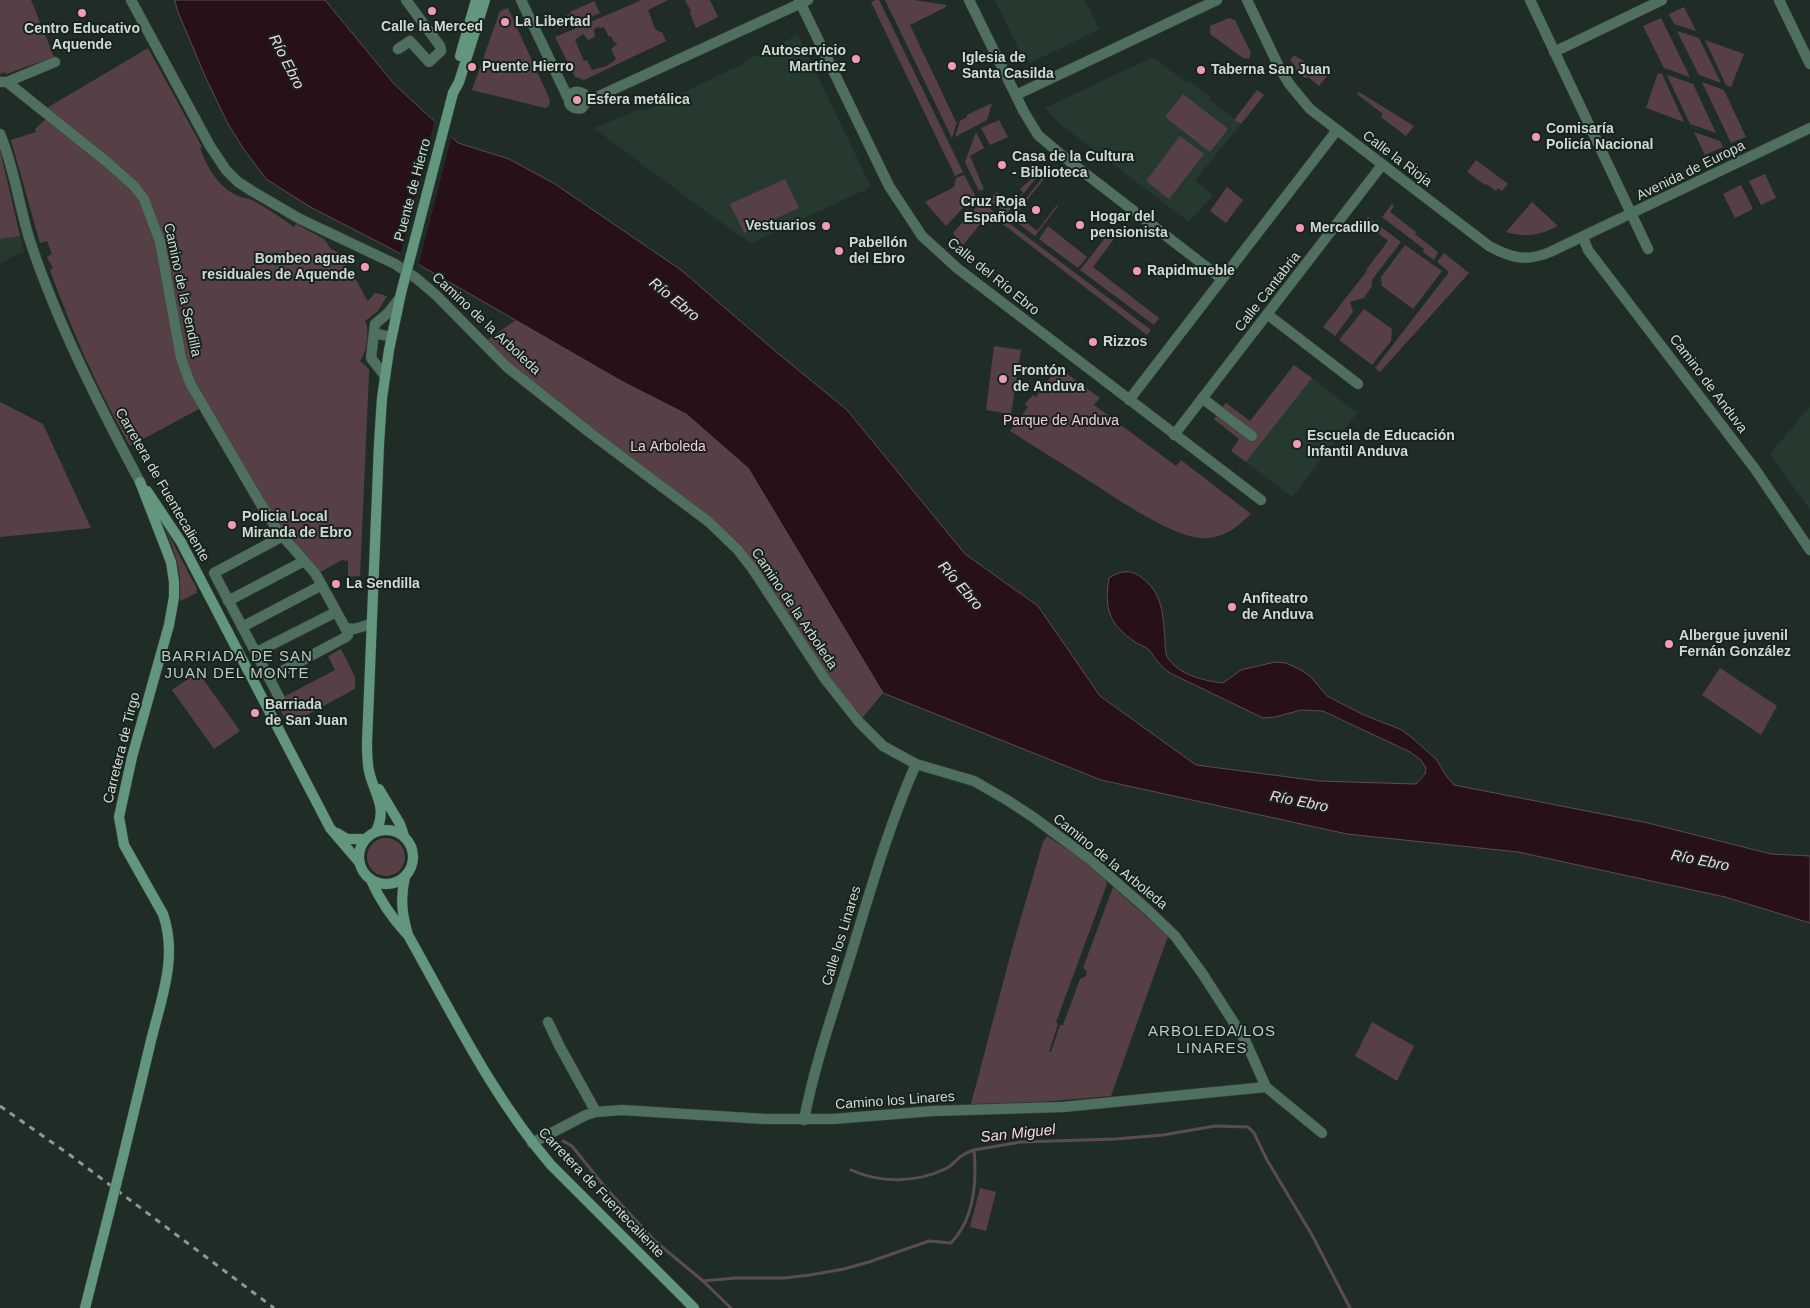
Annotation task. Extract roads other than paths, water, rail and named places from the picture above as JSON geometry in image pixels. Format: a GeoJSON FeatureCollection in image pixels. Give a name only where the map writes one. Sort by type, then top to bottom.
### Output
{"type":"FeatureCollection","features":[{"type":"Feature","properties":{"kind":"main road","name":"Puente de Hierro"},"geometry":{"type":"LineString","coordinates":[[376,831],[382,812],[368,770],[367,750],[379,444],[385,376],[400,296],[453,93],[459,82],[483,2]]}},
{"type":"Feature","properties":{"kind":"main road","name":"Carretera de Fuentecaliente"},"geometry":{"type":"LineString","coordinates":[[140,482],[181,542],[330,828],[359,862]]}},
{"type":"Feature","properties":{"kind":"main road","name":"Carretera de Tirgo"},"geometry":{"type":"LineString","coordinates":[[85,1308],[165,986],[170,949],[167,926],[163,914],[124,845],[119,817],[132,757],[169,625],[174,596],[171,562],[140,482]]}},
{"type":"Feature","properties":{"kind":"main road"},"geometry":{"type":"LineString","coordinates":[[371,880],[388,884],[397,882],[404,877],[412,866],[413,860],[412,847],[404,836],[391,807],[372,780]]}},
{"type":"Feature","properties":{"kind":"main road"},"geometry":{"type":"LineString","coordinates":[[330,828],[347,839],[365,839]]}},
{"type":"Feature","properties":{"kind":"main road"},"geometry":{"type":"LineString","coordinates":[[404,836],[391,830],[376,831],[365,839],[361,846],[359,862],[398,925],[408,935]]}},
{"type":"Feature","properties":{"kind":"main road"},"geometry":{"type":"LineString","coordinates":[[404,877],[401,908],[408,935]]}},
{"type":"Feature","properties":{"kind":"main road","name":"Carretera de Fuentecaliente"},"geometry":{"type":"LineString","coordinates":[[408,935],[498,1094],[532,1143],[551,1165],[694,1308]]}},
{"type":"Feature","properties":{"kind":"street","name":"Camino de la Arboleda"},"geometry":{"type":"LineString","coordinates":[[131,0],[219,162],[235,179],[300,219],[395,264],[416,278],[431,290],[507,367],[589,432],[709,522],[738,550],[752,568],[825,679],[859,722],[883,746],[916,764],[974,782],[1007,800],[1090,860],[1175,936],[1202,973],[1245,1040],[1266,1087],[1322,1134]]}},
{"type":"Feature","properties":{"kind":"street"},"geometry":{"type":"LineString","coordinates":[[398,49],[410,41],[429,62],[441,51],[440,46],[406,0]]}},
{"type":"Feature","properties":{"kind":"street"},"geometry":{"type":"LineString","coordinates":[[520,0],[569,100],[571,94],[579,91],[586,96],[586,102],[803,1]]}},
{"type":"Feature","properties":{"kind":"street"},"geometry":{"type":"LineString","coordinates":[[969,0],[1024,112],[1038,135],[1222,279]]}},
{"type":"Feature","properties":{"kind":"street"},"geometry":{"type":"LineString","coordinates":[[1016,95],[1217,0]]}},
{"type":"Feature","properties":{"kind":"street","name":"Calle la Rioja"},"geometry":{"type":"LineString","coordinates":[[1247,0],[1290,86],[1315,113],[1489,246],[1515,257],[1539,257],[1583,237]]}},
{"type":"Feature","properties":{"kind":"street"},"geometry":{"type":"LineString","coordinates":[[1530,0],[1648,249]]}},
{"type":"Feature","properties":{"kind":"street"},"geometry":{"type":"LineString","coordinates":[[1554,52],[1662,0]]}},
{"type":"Feature","properties":{"kind":"street"},"geometry":{"type":"LineString","coordinates":[[1779,0],[1810,64]]}},
{"type":"Feature","properties":{"kind":"street","name":"Calle del Río Ebro"},"geometry":{"type":"LineString","coordinates":[[803,1],[889,186],[922,236],[957,268],[1261,500]]}},
{"type":"Feature","properties":{"kind":"street","name":"Camino de la Sendilla"},"geometry":{"type":"LineString","coordinates":[[3,82],[55,62]]}},
{"type":"Feature","properties":{"kind":"street","name":"Camino de la Sendilla"},"geometry":{"type":"LineString","coordinates":[[3,82],[107,162],[134,186],[144,199],[160,242],[181,358],[190,383],[259,500],[283,536],[309,565],[345,628]]}},
{"type":"Feature","properties":{"kind":"street","name":"Avenida de Europa"},"geometry":{"type":"LineString","coordinates":[[1583,237],[1810,128]]}},
{"type":"Feature","properties":{"kind":"street"},"geometry":{"type":"LineString","coordinates":[[1129,400],[1337,130]]}},
{"type":"Feature","properties":{"kind":"street","name":"Carretera de Fuentecaliente"},"geometry":{"type":"LineString","coordinates":[[0,134],[31,243],[60,320],[104,416],[140,482]]}},
{"type":"Feature","properties":{"kind":"street","name":"Calle Cantabria"},"geometry":{"type":"LineString","coordinates":[[1174,435],[1382,165]]}},
{"type":"Feature","properties":{"kind":"street","name":"Camino de Anduva"},"geometry":{"type":"LineString","coordinates":[[1583,237],[1588,250],[1755,469],[1810,550]]}},
{"type":"Feature","properties":{"kind":"street"},"geometry":{"type":"LineString","coordinates":[[385,376],[371,358],[375,324],[388,313],[400,296]]}},
{"type":"Feature","properties":{"kind":"street"},"geometry":{"type":"LineString","coordinates":[[1268,314],[1358,384]]}},
{"type":"Feature","properties":{"kind":"street"},"geometry":{"type":"LineString","coordinates":[[374,333],[391,338]]}},
{"type":"Feature","properties":{"kind":"street"},"geometry":{"type":"LineString","coordinates":[[372,348],[389,350]]}},
{"type":"Feature","properties":{"kind":"street"},"geometry":{"type":"LineString","coordinates":[[1202,398],[1252,436]]}},
{"type":"Feature","properties":{"kind":"street","name":"Carretera de Fuentecaliente"},"geometry":{"type":"LineString","coordinates":[[280,699],[214,572],[283,536]]}},
{"type":"Feature","properties":{"kind":"street"},"geometry":{"type":"LineString","coordinates":[[228,601],[304,561]]}},
{"type":"Feature","properties":{"kind":"street"},"geometry":{"type":"LineString","coordinates":[[242,627],[322,585]]}},
{"type":"Feature","properties":{"kind":"street"},"geometry":{"type":"LineString","coordinates":[[245,664],[251,661],[257,652],[336,612]]}},
{"type":"Feature","properties":{"kind":"street"},"geometry":{"type":"LineString","coordinates":[[269,678],[346,637],[348,635],[345,628],[361,628],[371,624]]}},
{"type":"Feature","properties":{"kind":"street"},"geometry":{"type":"LineString","coordinates":[[237,650],[248,646],[257,652]]}},
{"type":"Feature","properties":{"kind":"street","name":"Calle los Linares"},"geometry":{"type":"LineString","coordinates":[[804,1120],[824,1043],[883,850],[916,764]]}},
{"type":"Feature","properties":{"kind":"street"},"geometry":{"type":"LineString","coordinates":[[548,1022],[572,1071],[596,1112]]}},
{"type":"Feature","properties":{"kind":"street","name":"Camino los Linares"},"geometry":{"type":"LineString","coordinates":[[532,1143],[586,1115],[596,1112],[622,1110],[804,1120],[833,1119],[933,1111],[1063,1107],[1266,1087]]}},
{"type":"Feature","properties":{"kind":"water","name":"Río Ebro"},"geometry":{"type":"Polygon","coordinates":[[[175,0],[325,0],[394,84],[458,143],[509,159],[555,184],[681,270],[847,410],[965,554],[1038,606],[1100,696],[1196,765],[1319,781],[1416,784],[1425,774],[1426,768],[1421,760],[1410,752],[1323,711],[1301,710],[1263,718],[1170,673],[1146,647],[1137,643],[1119,629],[1110,615],[1107,599],[1109,578],[1117,574],[1129,572],[1137,574],[1154,590],[1162,613],[1166,654],[1173,664],[1185,673],[1208,681],[1223,683],[1241,670],[1275,662],[1286,663],[1310,676],[1327,696],[1364,715],[1402,730],[1436,759],[1454,785],[1648,823],[1771,854],[1810,856],[1810,923],[1725,897],[1518,852],[1347,834],[1101,780],[883,693],[748,468],[686,414],[623,382],[390,248],[312,208],[266,179],[227,122],[205,76],[178,12],[175,0]]]}},
{"type":"Feature","properties":{"kind":"waterway","name":"San Miguel"},"geometry":{"type":"LineString","coordinates":[[731,1308],[703,1281],[736,1278],[784,1278],[810,1275],[869,1262],[929,1241],[951,1243],[965,1222],[973,1199],[975,1175],[974,1150],[1021,1142],[1116,1139],[1163,1135],[1215,1126],[1248,1127],[1254,1133],[1267,1160],[1312,1235],[1350,1308]]}},
{"type":"Feature","properties":{"kind":"waterway"},"geometry":{"type":"LineString","coordinates":[[563,1141],[572,1146],[604,1186],[655,1241],[703,1281]]}},
{"type":"Feature","properties":{"kind":"waterway"},"geometry":{"type":"LineString","coordinates":[[851,1170],[886,1179],[910,1179],[934,1174],[951,1166],[958,1158],[974,1150]]}},
{"type":"Feature","properties":{"kind":"railway"},"geometry":{"type":"LineString","coordinates":[[0,1106],[70,1155],[274,1308]]}},
{"type":"Feature","properties":{"kind":"place","name":"Calle la Merced"},"geometry":{"type":"Point","coordinates":[432,11]}},
{"type":"Feature","properties":{"kind":"place","name":"Centro Educativo Aquende"},"geometry":{"type":"Point","coordinates":[82,13]}},
{"type":"Feature","properties":{"kind":"place","name":"La Libertad"},"geometry":{"type":"Point","coordinates":[505,22]}},
{"type":"Feature","properties":{"kind":"place","name":"Autoservicio Martínez"},"geometry":{"type":"Point","coordinates":[856,59]}},
{"type":"Feature","properties":{"kind":"place","name":"Iglesia de Santa Casilda"},"geometry":{"type":"Point","coordinates":[952,66]}},
{"type":"Feature","properties":{"kind":"place","name":"Puente Hierro"},"geometry":{"type":"Point","coordinates":[472,67]}},
{"type":"Feature","properties":{"kind":"place","name":"Taberna San Juan"},"geometry":{"type":"Point","coordinates":[1201,70]}},
{"type":"Feature","properties":{"kind":"place","name":"Esfera metálica"},"geometry":{"type":"Point","coordinates":[577,100]}},
{"type":"Feature","properties":{"kind":"place","name":"Comisaría Policía Nacional"},"geometry":{"type":"Point","coordinates":[1536,137]}},
{"type":"Feature","properties":{"kind":"place","name":"Casa de la Cultura - Biblioteca"},"geometry":{"type":"Point","coordinates":[1002,165]}},
{"type":"Feature","properties":{"kind":"place","name":"Cruz Roja Española"},"geometry":{"type":"Point","coordinates":[1036,210]}},
{"type":"Feature","properties":{"kind":"place","name":"Hogar del pensionista"},"geometry":{"type":"Point","coordinates":[1080,225]}},
{"type":"Feature","properties":{"kind":"place","name":"Vestuarios"},"geometry":{"type":"Point","coordinates":[826,226]}},
{"type":"Feature","properties":{"kind":"place","name":"Mercadillo"},"geometry":{"type":"Point","coordinates":[1300,228]}},
{"type":"Feature","properties":{"kind":"place","name":"Pabellón del Ebro"},"geometry":{"type":"Point","coordinates":[839,251]}},
{"type":"Feature","properties":{"kind":"place","name":"Bombeo aguas residuales de Aquende"},"geometry":{"type":"Point","coordinates":[365,267]}},
{"type":"Feature","properties":{"kind":"place","name":"Rapidmueble"},"geometry":{"type":"Point","coordinates":[1137,271]}},
{"type":"Feature","properties":{"kind":"place","name":"Rizzos"},"geometry":{"type":"Point","coordinates":[1093,342]}},
{"type":"Feature","properties":{"kind":"place","name":"Frontón de Anduva"},"geometry":{"type":"Point","coordinates":[1003,379]}},
{"type":"Feature","properties":{"kind":"place","name":"Escuela de Educación Infantil Anduva"},"geometry":{"type":"Point","coordinates":[1297,444]}},
{"type":"Feature","properties":{"kind":"place","name":"Policia Local Miranda de Ebro"},"geometry":{"type":"Point","coordinates":[232,525]}},
{"type":"Feature","properties":{"kind":"place","name":"La Sendilla"},"geometry":{"type":"Point","coordinates":[336,584]}},
{"type":"Feature","properties":{"kind":"place","name":"Anfiteatro de Anduva"},"geometry":{"type":"Point","coordinates":[1232,607]}},
{"type":"Feature","properties":{"kind":"place","name":"Albergue juvenil Fernán González"},"geometry":{"type":"Point","coordinates":[1669,644]}},
{"type":"Feature","properties":{"kind":"place","name":"Barriada de San Juan"},"geometry":{"type":"Point","coordinates":[255,713]}},
{"type":"Feature","properties":{"kind":"district","name":"BARRIADA DE SAN JUAN DEL MONTE"},"geometry":{"type":"Point","coordinates":[237,666]}},
{"type":"Feature","properties":{"kind":"district","name":"ARBOLEDA/LOS LINARES"},"geometry":{"type":"Point","coordinates":[1212,1040]}},
{"type":"Feature","properties":{"kind":"park label","name":"Parque de Anduva"},"geometry":{"type":"Point","coordinates":[1061,421]}},
{"type":"Feature","properties":{"kind":"park label","name":"La Arboleda"},"geometry":{"type":"Point","coordinates":[668,447]}}]}
